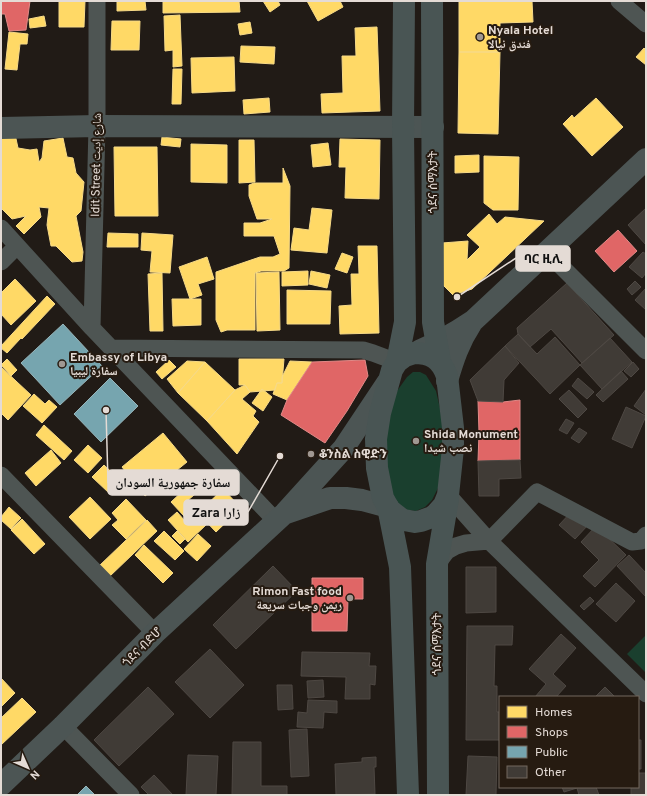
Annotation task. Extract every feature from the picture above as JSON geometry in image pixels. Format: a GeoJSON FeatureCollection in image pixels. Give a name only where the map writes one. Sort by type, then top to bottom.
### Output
{"type":"FeatureCollection","features":[{"type":"Feature","properties":{"kind":"main road"},"geometry":{"type":"LineString","coordinates":[[404,1],[403,127],[405,322],[400,365],[380,413],[376,439],[377,468],[383,498],[388,507],[400,567],[408,795]]}},
{"type":"Feature","properties":{"kind":"main road","name":"ጎደና ሰማእታት"},"geometry":{"type":"LineString","coordinates":[[432,1],[433,322],[453,428],[453,448],[448,495],[437,564],[438,795]]}},
{"type":"Feature","properties":{"kind":"main road"},"geometry":{"type":"LineString","coordinates":[[1,128],[96,126],[433,127]]}},
{"type":"Feature","properties":{"kind":"main road"},"geometry":{"type":"LineString","coordinates":[[441,362],[473,322],[646,159]]}},
{"type":"Feature","properties":{"kind":"main road"},"geometry":{"type":"LineString","coordinates":[[441,362],[454,358],[459,344],[473,322]]}},
{"type":"Feature","properties":{"kind":"main road"},"geometry":{"type":"LineString","coordinates":[[400,365],[423,353],[432,356],[441,362]]}},
{"type":"Feature","properties":{"kind":"main road","name":"ጎደና ብድሆ"},"geometry":{"type":"LineString","coordinates":[[1,785],[63,726],[155,633],[280,517],[343,449],[400,365]]}},
{"type":"Feature","properties":{"kind":"main road","name":"ጎደና ሰማእታት"},"geometry":{"type":"LineString","coordinates":[[388,507],[400,518],[410,521],[421,521],[432,518],[444,505],[448,495]]}},
{"type":"Feature","properties":{"kind":"main road"},"geometry":{"type":"LineString","coordinates":[[280,517],[330,498],[354,499],[388,507]]}},
{"type":"Feature","properties":{"kind":"street","name":"Idit Street شارع إديت"},"geometry":{"type":"LineString","coordinates":[[92,328],[97,1]]}},
{"type":"Feature","properties":{"kind":"street"},"geometry":{"type":"LineString","coordinates":[[619,1],[646,24]]}},
{"type":"Feature","properties":{"kind":"street"},"geometry":{"type":"LineString","coordinates":[[1,228],[92,328],[280,517]]}},
{"type":"Feature","properties":{"kind":"street"},"geometry":{"type":"LineString","coordinates":[[1,262],[18,246]]}},
{"type":"Feature","properties":{"kind":"street"},"geometry":{"type":"LineString","coordinates":[[547,252],[646,351]]}},
{"type":"Feature","properties":{"kind":"street"},"geometry":{"type":"LineString","coordinates":[[112,348],[363,350],[400,365]]}},
{"type":"Feature","properties":{"kind":"street"},"geometry":{"type":"LineString","coordinates":[[1,475],[155,633]]}},
{"type":"Feature","properties":{"kind":"street"},"geometry":{"type":"LineString","coordinates":[[437,564],[447,551],[456,546],[466,543],[489,541],[537,492],[632,542],[641,541],[646,535]]}},
{"type":"Feature","properties":{"kind":"street"},"geometry":{"type":"LineString","coordinates":[[448,495],[489,541],[646,694]]}},
{"type":"Feature","properties":{"kind":"street"},"geometry":{"type":"LineString","coordinates":[[63,726],[131,795]]}},
{"type":"Feature","properties":{"kind":"green space"},"geometry":{"type":"Polygon","coordinates":[[[413,372],[420,372],[426,375],[436,391],[445,430],[439,486],[432,500],[425,507],[416,511],[407,510],[399,504],[391,494],[386,468],[386,438],[391,408],[397,391],[407,377],[413,372]]]}},
{"type":"Feature","properties":{"kind":"green space"},"geometry":{"type":"Polygon","coordinates":[[[646,635],[646,673],[627,654],[646,635]]]}},
{"type":"Feature","properties":{"kind":"building: Homes"},"geometry":{"type":"Polygon","coordinates":[[[59,1],[85,1],[84,27],[59,27],[59,1]]]}},
{"type":"Feature","properties":{"kind":"building: Homes"},"geometry":{"type":"Polygon","coordinates":[[[117,1],[145,1],[146,10],[117,11],[117,1]]]}},
{"type":"Feature","properties":{"kind":"building: Homes"},"geometry":{"type":"Polygon","coordinates":[[[163,1],[239,1],[240,12],[163,13],[163,1]]]}},
{"type":"Feature","properties":{"kind":"building: Homes"},"geometry":{"type":"Polygon","coordinates":[[[263,1],[278,1],[280,5],[270,12],[263,1]]]}},
{"type":"Feature","properties":{"kind":"building: Homes"},"geometry":{"type":"Polygon","coordinates":[[[307,1],[340,1],[343,7],[318,21],[307,1]]]}},
{"type":"Feature","properties":{"kind":"building: Homes","name":"Nyala Hotel فندق نيالا"},"geometry":{"type":"Polygon","coordinates":[[[459,1],[532,1],[533,22],[500,23],[500,52],[459,52],[459,1]]]}},
{"type":"Feature","properties":{"kind":"building: Homes"},"geometry":{"type":"Polygon","coordinates":[[[180,15],[182,66],[173,67],[173,50],[165,51],[164,16],[180,15]]]}},
{"type":"Feature","properties":{"kind":"building: Homes"},"geometry":{"type":"Polygon","coordinates":[[[44,16],[46,26],[30,28],[29,19],[44,16]]]}},
{"type":"Feature","properties":{"kind":"building: Homes"},"geometry":{"type":"Polygon","coordinates":[[[112,21],[140,21],[139,50],[111,50],[112,21]]]}},
{"type":"Feature","properties":{"kind":"building: Homes"},"geometry":{"type":"Polygon","coordinates":[[[250,22],[252,33],[240,35],[238,24],[250,22]]]}},
{"type":"Feature","properties":{"kind":"building: Homes"},"geometry":{"type":"Polygon","coordinates":[[[377,27],[380,111],[322,113],[321,94],[343,93],[342,56],[356,56],[355,28],[377,27]]]}},
{"type":"Feature","properties":{"kind":"building: Homes"},"geometry":{"type":"Polygon","coordinates":[[[9,32],[28,34],[27,44],[20,44],[17,70],[5,69],[9,32]]]}},
{"type":"Feature","properties":{"kind":"building: Homes"},"geometry":{"type":"Polygon","coordinates":[[[241,46],[275,47],[274,64],[240,62],[241,46]]]}},
{"type":"Feature","properties":{"kind":"building: Homes"},"geometry":{"type":"Polygon","coordinates":[[[644,48],[646,50],[646,65],[636,57],[644,48]]]}},
{"type":"Feature","properties":{"kind":"building: Homes"},"geometry":{"type":"Polygon","coordinates":[[[459,52],[500,52],[498,134],[458,133],[459,52]]]}},
{"type":"Feature","properties":{"kind":"building: Homes"},"geometry":{"type":"Polygon","coordinates":[[[234,57],[235,91],[192,93],[191,58],[234,57]]]}},
{"type":"Feature","properties":{"kind":"building: Homes"},"geometry":{"type":"Polygon","coordinates":[[[173,69],[182,69],[181,104],[172,104],[173,69]]]}},
{"type":"Feature","properties":{"kind":"building: Homes"},"geometry":{"type":"Polygon","coordinates":[[[269,98],[270,112],[244,114],[243,100],[269,98]]]}},
{"type":"Feature","properties":{"kind":"building: Homes"},"geometry":{"type":"Polygon","coordinates":[[[596,98],[623,127],[592,156],[563,124],[572,115],[574,118],[596,98]]]}},
{"type":"Feature","properties":{"kind":"building: Homes"},"geometry":{"type":"Polygon","coordinates":[[[15,134],[18,148],[30,150],[37,149],[39,162],[42,158],[44,141],[63,138],[67,157],[73,158],[76,173],[84,182],[81,211],[76,216],[83,252],[82,261],[72,262],[56,246],[51,246],[47,225],[49,208],[39,207],[41,217],[24,234],[16,226],[26,216],[12,219],[1,208],[1,137],[15,134]]]}},
{"type":"Feature","properties":{"kind":"building: Homes"},"geometry":{"type":"Polygon","coordinates":[[[162,137],[181,139],[180,147],[161,145],[162,137]]]}},
{"type":"Feature","properties":{"kind":"building: Homes"},"geometry":{"type":"Polygon","coordinates":[[[340,139],[380,140],[379,199],[345,198],[346,167],[339,167],[340,139]]]}},
{"type":"Feature","properties":{"kind":"building: Homes"},"geometry":{"type":"Polygon","coordinates":[[[239,140],[254,140],[255,182],[239,183],[239,140]]]}},
{"type":"Feature","properties":{"kind":"building: Homes"},"geometry":{"type":"Polygon","coordinates":[[[328,143],[331,165],[313,167],[311,145],[328,143]]]}},
{"type":"Feature","properties":{"kind":"building: Homes"},"geometry":{"type":"Polygon","coordinates":[[[191,144],[227,145],[227,183],[191,182],[191,144]]]}},
{"type":"Feature","properties":{"kind":"building: Homes"},"geometry":{"type":"Polygon","coordinates":[[[114,147],[157,147],[158,216],[115,216],[114,147]]]}},
{"type":"Feature","properties":{"kind":"building: Homes"},"geometry":{"type":"Polygon","coordinates":[[[479,155],[479,172],[455,173],[455,156],[479,155]]]}},
{"type":"Feature","properties":{"kind":"building: Homes"},"geometry":{"type":"Polygon","coordinates":[[[484,156],[519,157],[518,210],[493,210],[484,203],[484,156]]]}},
{"type":"Feature","properties":{"kind":"building: Homes"},"geometry":{"type":"Polygon","coordinates":[[[283,168],[290,186],[289,268],[284,271],[261,271],[255,273],[255,330],[227,330],[221,332],[216,320],[216,272],[260,257],[273,257],[280,254],[274,236],[244,236],[244,223],[260,223],[272,219],[257,219],[249,196],[249,185],[254,183],[283,183],[283,168]]]}},
{"type":"Feature","properties":{"kind":"building: Homes"},"geometry":{"type":"Polygon","coordinates":[[[312,208],[332,210],[327,253],[291,250],[294,228],[309,230],[312,208]]]}},
{"type":"Feature","properties":{"kind":"building: Homes"},"geometry":{"type":"Polygon","coordinates":[[[489,214],[497,224],[505,217],[544,221],[472,289],[453,295],[442,284],[442,243],[468,241],[467,260],[480,247],[467,235],[489,214]]]}},
{"type":"Feature","properties":{"kind":"building: Homes"},"geometry":{"type":"Polygon","coordinates":[[[108,233],[138,234],[138,247],[107,247],[108,233]]]}},
{"type":"Feature","properties":{"kind":"building: Homes"},"geometry":{"type":"Polygon","coordinates":[[[142,233],[173,235],[170,273],[150,272],[152,251],[141,250],[142,233]]]}},
{"type":"Feature","properties":{"kind":"building: Homes"},"geometry":{"type":"Polygon","coordinates":[[[358,246],[377,246],[379,333],[340,334],[339,306],[352,305],[351,274],[359,274],[358,246]]]}},
{"type":"Feature","properties":{"kind":"building: Homes"},"geometry":{"type":"Polygon","coordinates":[[[342,253],[353,257],[347,273],[335,269],[342,253]]]}},
{"type":"Feature","properties":{"kind":"building: Homes"},"geometry":{"type":"Polygon","coordinates":[[[207,257],[214,279],[198,284],[202,295],[190,299],[179,267],[207,257]]]}},
{"type":"Feature","properties":{"kind":"building: Homes"},"geometry":{"type":"Polygon","coordinates":[[[308,271],[308,285],[282,286],[282,272],[308,271]]]}},
{"type":"Feature","properties":{"kind":"building: Homes"},"geometry":{"type":"Polygon","coordinates":[[[311,271],[330,275],[327,288],[309,284],[311,271]]]}},
{"type":"Feature","properties":{"kind":"building: Homes"},"geometry":{"type":"Polygon","coordinates":[[[279,272],[280,330],[257,331],[256,273],[279,272]]]}},
{"type":"Feature","properties":{"kind":"building: Homes"},"geometry":{"type":"Polygon","coordinates":[[[162,273],[163,331],[150,331],[148,274],[162,273]]]}},
{"type":"Feature","properties":{"kind":"building: Homes"},"geometry":{"type":"Polygon","coordinates":[[[15,279],[36,301],[11,325],[1,314],[1,293],[15,279]]]}},
{"type":"Feature","properties":{"kind":"building: Homes"},"geometry":{"type":"Polygon","coordinates":[[[287,290],[331,291],[330,324],[287,324],[287,290]]]}},
{"type":"Feature","properties":{"kind":"building: Homes"},"geometry":{"type":"Polygon","coordinates":[[[47,296],[55,304],[7,353],[1,348],[1,346],[47,296]]]}},
{"type":"Feature","properties":{"kind":"building: Homes"},"geometry":{"type":"Polygon","coordinates":[[[172,299],[201,299],[201,325],[173,326],[172,299]]]}},
{"type":"Feature","properties":{"kind":"building: Homes"},"geometry":{"type":"Polygon","coordinates":[[[7,359],[17,370],[11,376],[1,365],[7,359]]]}},
{"type":"Feature","properties":{"kind":"building: Homes"},"geometry":{"type":"Polygon","coordinates":[[[239,359],[284,359],[282,383],[277,383],[275,390],[250,392],[245,385],[239,385],[239,359]]]}},
{"type":"Feature","properties":{"kind":"building: Homes"},"geometry":{"type":"Polygon","coordinates":[[[169,360],[176,367],[162,379],[156,372],[169,360]]]}},
{"type":"Feature","properties":{"kind":"building: Homes"},"geometry":{"type":"Polygon","coordinates":[[[187,361],[205,362],[178,393],[167,379],[187,361]]]}},
{"type":"Feature","properties":{"kind":"building: Homes"},"geometry":{"type":"Polygon","coordinates":[[[290,361],[312,362],[287,400],[273,394],[277,383],[282,383],[282,377],[290,361]]]}},
{"type":"Feature","properties":{"kind":"building: Homes"},"geometry":{"type":"Polygon","coordinates":[[[205,362],[235,390],[207,421],[178,393],[205,362]]]}},
{"type":"Feature","properties":{"kind":"building: Homes"},"geometry":{"type":"Polygon","coordinates":[[[1,367],[31,395],[8,420],[1,413],[1,367]]]}},
{"type":"Feature","properties":{"kind":"building: Homes"},"geometry":{"type":"Polygon","coordinates":[[[245,385],[250,392],[242,399],[256,411],[253,416],[259,422],[237,454],[207,421],[235,390],[245,385]]]}},
{"type":"Feature","properties":{"kind":"building: Homes"},"geometry":{"type":"Polygon","coordinates":[[[262,389],[272,397],[263,411],[252,403],[262,389]]]}},
{"type":"Feature","properties":{"kind":"building: Homes"},"geometry":{"type":"Polygon","coordinates":[[[34,394],[45,404],[49,400],[57,407],[42,423],[23,406],[34,394]]]}},
{"type":"Feature","properties":{"kind":"building: Homes"},"geometry":{"type":"Polygon","coordinates":[[[44,425],[72,451],[64,460],[36,435],[44,425]]]}},
{"type":"Feature","properties":{"kind":"building: Homes"},"geometry":{"type":"Polygon","coordinates":[[[163,433],[187,462],[145,496],[122,467],[163,433]]]}},
{"type":"Feature","properties":{"kind":"building: Homes"},"geometry":{"type":"Polygon","coordinates":[[[88,445],[102,458],[88,473],[74,460],[88,445]]]}},
{"type":"Feature","properties":{"kind":"building: Homes"},"geometry":{"type":"Polygon","coordinates":[[[51,450],[61,463],[36,486],[25,473],[51,450]]]}},
{"type":"Feature","properties":{"kind":"building: Homes"},"geometry":{"type":"Polygon","coordinates":[[[104,465],[121,481],[109,493],[92,477],[104,465]]]}},
{"type":"Feature","properties":{"kind":"building: Homes"},"geometry":{"type":"Polygon","coordinates":[[[200,475],[208,483],[187,501],[194,508],[184,516],[171,502],[200,475]]]}},
{"type":"Feature","properties":{"kind":"building: Homes"},"geometry":{"type":"Polygon","coordinates":[[[223,489],[241,508],[216,532],[198,513],[223,489]]]}},
{"type":"Feature","properties":{"kind":"building: Homes"},"geometry":{"type":"Polygon","coordinates":[[[90,497],[111,519],[90,539],[69,517],[90,497]]]}},
{"type":"Feature","properties":{"kind":"building: Homes"},"geometry":{"type":"Polygon","coordinates":[[[126,499],[146,520],[126,539],[112,525],[118,520],[112,513],[126,499]]]}},
{"type":"Feature","properties":{"kind":"building: Homes"},"geometry":{"type":"Polygon","coordinates":[[[9,507],[21,518],[11,529],[1,520],[1,517],[9,507]]]}},
{"type":"Feature","properties":{"kind":"building: Homes"},"geometry":{"type":"Polygon","coordinates":[[[177,512],[185,521],[194,512],[206,525],[188,542],[168,520],[177,512]]]}},
{"type":"Feature","properties":{"kind":"building: Homes"},"geometry":{"type":"Polygon","coordinates":[[[22,519],[45,544],[34,554],[11,530],[22,519]]]}},
{"type":"Feature","properties":{"kind":"building: Homes"},"geometry":{"type":"Polygon","coordinates":[[[147,520],[157,531],[109,577],[99,566],[147,520]]]}},
{"type":"Feature","properties":{"kind":"building: Homes"},"geometry":{"type":"Polygon","coordinates":[[[164,531],[184,551],[175,560],[154,541],[164,531]]]}},
{"type":"Feature","properties":{"kind":"building: Homes"},"geometry":{"type":"Polygon","coordinates":[[[177,531],[185,539],[180,544],[172,536],[177,531]]]}},
{"type":"Feature","properties":{"kind":"building: Homes"},"geometry":{"type":"Polygon","coordinates":[[[198,534],[211,546],[197,561],[184,549],[198,534]]]}},
{"type":"Feature","properties":{"kind":"building: Homes"},"geometry":{"type":"Polygon","coordinates":[[[144,545],[173,573],[163,583],[135,555],[144,545]]]}},
{"type":"Feature","properties":{"kind":"building: Homes"},"geometry":{"type":"Polygon","coordinates":[[[1,678],[15,693],[1,707],[1,678]]]}},
{"type":"Feature","properties":{"kind":"building: Homes"},"geometry":{"type":"Polygon","coordinates":[[[22,698],[36,712],[1,745],[1,718],[22,698]]]}},
{"type":"Feature","properties":{"kind":"building: Shops"},"geometry":{"type":"Polygon","coordinates":[[[1,1],[30,1],[26,30],[9,31],[5,14],[1,14],[1,1]]]}},
{"type":"Feature","properties":{"kind":"building: Shops"},"geometry":{"type":"Polygon","coordinates":[[[618,230],[637,251],[614,272],[595,251],[618,230]]]}},
{"type":"Feature","properties":{"kind":"building: Shops"},"geometry":{"type":"Polygon","coordinates":[[[365,360],[368,376],[347,411],[325,443],[281,415],[287,400],[312,362],[365,360]]]}},
{"type":"Feature","properties":{"kind":"building: Shops"},"geometry":{"type":"Polygon","coordinates":[[[520,400],[520,433],[479,433],[478,401],[503,402],[520,400]]]}},
{"type":"Feature","properties":{"kind":"building: Shops"},"geometry":{"type":"Polygon","coordinates":[[[479,433],[520,433],[520,460],[478,461],[479,433]]]}},
{"type":"Feature","properties":{"kind":"building: Shops"},"geometry":{"type":"Polygon","coordinates":[[[312,578],[363,578],[363,599],[348,599],[347,631],[312,631],[312,578]]]}},
{"type":"Feature","properties":{"kind":"building: Public","name":"Embassy of Libya سفارة ليبيا"},"geometry":{"type":"Polygon","coordinates":[[[63,324],[102,366],[60,405],[21,363],[63,324]]]}},
{"type":"Feature","properties":{"kind":"building: Public"},"geometry":{"type":"Polygon","coordinates":[[[110,378],[138,406],[101,442],[74,414],[110,378]]]}},
{"type":"Feature","properties":{"kind":"building: Public"},"geometry":{"type":"Polygon","coordinates":[[[86,786],[95,795],[77,795],[86,786]]]}},
{"type":"Feature","properties":{"kind":"building: Other"},"geometry":{"type":"Polygon","coordinates":[[[646,208],[646,245],[628,225],[646,208]]]}},
{"type":"Feature","properties":{"kind":"building: Other"},"geometry":{"type":"Polygon","coordinates":[[[643,252],[646,254],[646,273],[642,278],[629,267],[643,252]]]}},
{"type":"Feature","properties":{"kind":"building: Other"},"geometry":{"type":"Polygon","coordinates":[[[635,281],[641,287],[632,295],[627,289],[635,281]]]}},
{"type":"Feature","properties":{"kind":"building: Other"},"geometry":{"type":"Polygon","coordinates":[[[567,283],[614,335],[582,363],[551,329],[530,347],[518,334],[517,328],[567,283]]]}},
{"type":"Feature","properties":{"kind":"building: Other"},"geometry":{"type":"Polygon","coordinates":[[[646,288],[646,310],[635,300],[646,288]]]}},
{"type":"Feature","properties":{"kind":"building: Other"},"geometry":{"type":"Polygon","coordinates":[[[518,334],[537,354],[555,337],[580,365],[550,394],[505,346],[518,334]]]}},
{"type":"Feature","properties":{"kind":"building: Other"},"geometry":{"type":"Polygon","coordinates":[[[610,338],[632,362],[602,389],[580,365],[610,338]]]}},
{"type":"Feature","properties":{"kind":"building: Other"},"geometry":{"type":"Polygon","coordinates":[[[505,346],[519,363],[504,380],[503,402],[478,401],[470,380],[505,346]]]}},
{"type":"Feature","properties":{"kind":"building: Other"},"geometry":{"type":"Polygon","coordinates":[[[633,362],[639,369],[631,377],[624,371],[633,362]]]}},
{"type":"Feature","properties":{"kind":"building: Other"},"geometry":{"type":"Polygon","coordinates":[[[621,371],[628,379],[603,402],[596,395],[621,371]]]}},
{"type":"Feature","properties":{"kind":"building: Other"},"geometry":{"type":"Polygon","coordinates":[[[578,378],[594,392],[587,399],[572,386],[578,378]]]}},
{"type":"Feature","properties":{"kind":"building: Other"},"geometry":{"type":"Polygon","coordinates":[[[646,389],[646,415],[634,406],[646,389]]]}},
{"type":"Feature","properties":{"kind":"building: Other"},"geometry":{"type":"Polygon","coordinates":[[[569,390],[587,409],[578,418],[559,399],[569,390]]]}},
{"type":"Feature","properties":{"kind":"building: Other"},"geometry":{"type":"Polygon","coordinates":[[[626,407],[646,416],[632,448],[612,439],[626,407]]]}},
{"type":"Feature","properties":{"kind":"building: Other"},"geometry":{"type":"Polygon","coordinates":[[[566,419],[574,423],[567,434],[559,430],[566,419]]]}},
{"type":"Feature","properties":{"kind":"building: Other"},"geometry":{"type":"Polygon","coordinates":[[[579,428],[587,433],[579,443],[571,438],[579,428]]]}},
{"type":"Feature","properties":{"kind":"building: Other"},"geometry":{"type":"Polygon","coordinates":[[[520,460],[521,478],[499,479],[499,496],[479,496],[478,461],[520,460]]]}},
{"type":"Feature","properties":{"kind":"building: Other"},"geometry":{"type":"Polygon","coordinates":[[[573,510],[589,524],[575,539],[559,525],[573,510]]]}},
{"type":"Feature","properties":{"kind":"building: Other"},"geometry":{"type":"Polygon","coordinates":[[[596,526],[626,555],[595,587],[583,576],[599,560],[581,542],[596,526]]]}},
{"type":"Feature","properties":{"kind":"building: Other"},"geometry":{"type":"Polygon","coordinates":[[[629,555],[646,573],[646,597],[617,566],[629,555]]]}},
{"type":"Feature","properties":{"kind":"building: Other"},"geometry":{"type":"Polygon","coordinates":[[[273,566],[297,591],[236,649],[213,625],[273,566]]]}},
{"type":"Feature","properties":{"kind":"building: Other"},"geometry":{"type":"Polygon","coordinates":[[[466,567],[496,567],[496,612],[466,613],[466,567]]]}},
{"type":"Feature","properties":{"kind":"building: Other"},"geometry":{"type":"Polygon","coordinates":[[[616,583],[635,601],[616,622],[596,604],[616,583]]]}},
{"type":"Feature","properties":{"kind":"building: Other"},"geometry":{"type":"Polygon","coordinates":[[[590,597],[594,601],[584,610],[580,606],[590,597]]]}},
{"type":"Feature","properties":{"kind":"building: Other"},"geometry":{"type":"Polygon","coordinates":[[[467,626],[513,626],[512,645],[495,645],[494,686],[497,686],[499,740],[466,740],[467,626]]]}},
{"type":"Feature","properties":{"kind":"building: Other"},"geometry":{"type":"Polygon","coordinates":[[[561,634],[576,648],[553,674],[566,686],[557,696],[536,696],[546,684],[529,669],[561,634]]]}},
{"type":"Feature","properties":{"kind":"building: Other"},"geometry":{"type":"Polygon","coordinates":[[[210,649],[244,685],[210,718],[175,682],[210,649]]]}},
{"type":"Feature","properties":{"kind":"building: Other"},"geometry":{"type":"Polygon","coordinates":[[[302,652],[370,653],[369,666],[376,666],[375,685],[370,684],[370,699],[345,699],[346,677],[301,676],[302,652]]]}},
{"type":"Feature","properties":{"kind":"building: Other"},"geometry":{"type":"Polygon","coordinates":[[[323,680],[324,697],[308,698],[307,681],[323,680]]]}},
{"type":"Feature","properties":{"kind":"building: Other"},"geometry":{"type":"Polygon","coordinates":[[[277,685],[292,685],[293,709],[278,710],[277,685]]]}},
{"type":"Feature","properties":{"kind":"building: Other"},"geometry":{"type":"Polygon","coordinates":[[[148,687],[174,714],[119,766],[94,740],[148,687]]]}},
{"type":"Feature","properties":{"kind":"building: Other"},"geometry":{"type":"Polygon","coordinates":[[[605,687],[614,696],[596,696],[605,687]]]}},
{"type":"Feature","properties":{"kind":"building: Other"},"geometry":{"type":"Polygon","coordinates":[[[308,700],[337,701],[337,713],[324,712],[323,728],[297,727],[298,712],[307,713],[308,700]]]}},
{"type":"Feature","properties":{"kind":"building: Other"},"geometry":{"type":"Polygon","coordinates":[[[307,729],[309,776],[291,777],[289,730],[307,729]]]}},
{"type":"Feature","properties":{"kind":"building: Other"},"geometry":{"type":"Polygon","coordinates":[[[639,740],[641,740],[641,769],[639,769],[639,740]]]}},
{"type":"Feature","properties":{"kind":"building: Other"},"geometry":{"type":"Polygon","coordinates":[[[233,742],[261,742],[261,786],[287,786],[287,795],[232,795],[233,742]]]}},
{"type":"Feature","properties":{"kind":"building: Other"},"geometry":{"type":"Polygon","coordinates":[[[188,755],[218,756],[216,795],[186,795],[188,755]]]}},
{"type":"Feature","properties":{"kind":"building: Other"},"geometry":{"type":"Polygon","coordinates":[[[468,756],[497,757],[496,795],[466,795],[468,756]]]}},
{"type":"Feature","properties":{"kind":"building: Other"},"geometry":{"type":"Polygon","coordinates":[[[376,757],[376,767],[374,767],[375,794],[336,795],[335,764],[362,762],[362,758],[376,757]]]}},
{"type":"Feature","properties":{"kind":"building: Other"},"geometry":{"type":"Polygon","coordinates":[[[639,773],[646,773],[646,795],[631,795],[631,788],[639,788],[639,773]]]}},
{"type":"Feature","properties":{"kind":"building: Other"},"geometry":{"type":"Polygon","coordinates":[[[154,775],[173,795],[149,795],[141,787],[154,775]]]}},
{"type":"Feature","properties":{"kind":"building: Other"},"geometry":{"type":"Polygon","coordinates":[[[562,788],[577,788],[564,792],[562,788]]]}},
{"type":"Feature","properties":{"kind":"building: Other"},"geometry":{"type":"Polygon","coordinates":[[[577,788],[596,788],[599,795],[579,795],[577,788]]]}},
{"type":"Feature","properties":{"kind":"place","name":"Nyala Hotel فندق نيالا"},"geometry":{"type":"Point","coordinates":[480,37]}},
{"type":"Feature","properties":{"kind":"place","name":"ባር ዚሊ"},"geometry":{"type":"Point","coordinates":[457,297]}},
{"type":"Feature","properties":{"kind":"place","name":"Embassy of Libya سفارة ليبيا"},"geometry":{"type":"Point","coordinates":[62,364]}},
{"type":"Feature","properties":{"kind":"place","name":"سفارة جمهورية السودان"},"geometry":{"type":"Point","coordinates":[106,410]}},
{"type":"Feature","properties":{"kind":"place","name":"Shida Monument نصب شيدا"},"geometry":{"type":"Point","coordinates":[416,441]}},
{"type":"Feature","properties":{"kind":"place","name":"ቆንስል ስዊድን"},"geometry":{"type":"Point","coordinates":[311,454]}},
{"type":"Feature","properties":{"kind":"place","name":"Zara زارا"},"geometry":{"type":"Point","coordinates":[280,456]}},
{"type":"Feature","properties":{"kind":"place","name":"Rimon Fast food ريمن وجبات سريعة"},"geometry":{"type":"Point","coordinates":[350,598]}}]}
